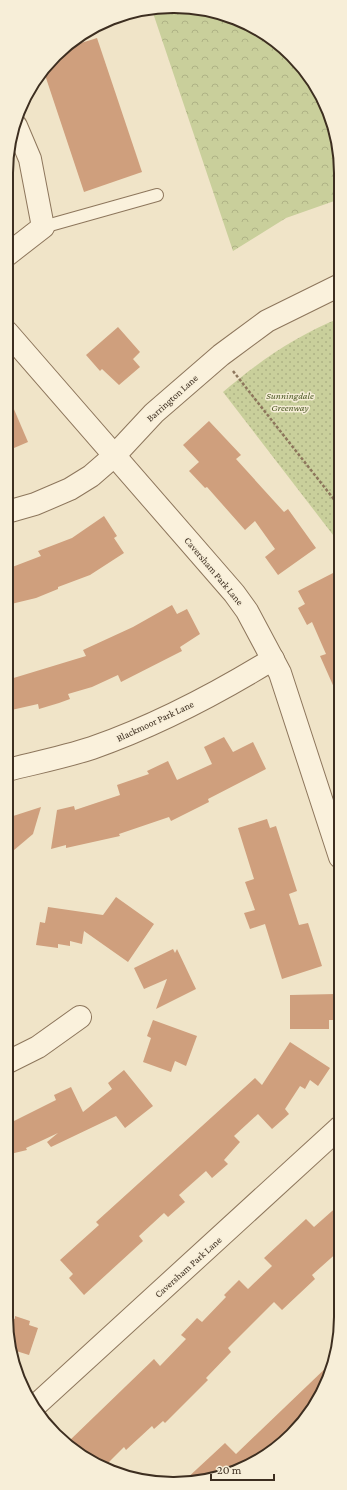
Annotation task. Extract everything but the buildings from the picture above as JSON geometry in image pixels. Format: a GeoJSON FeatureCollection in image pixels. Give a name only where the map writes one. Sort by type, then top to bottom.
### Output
{"type":"FeatureCollection","features":[{"type":"Feature","properties":{"kind":"street"},"geometry":{"type":"LineString","coordinates":[[13,250],[43,227],[30,159],[18,131]]}},
{"type":"Feature","properties":{"kind":"street","name":"Barrington Lane"},"geometry":{"type":"LineString","coordinates":[[13,510],[35,504],[70,489],[91,476],[114,456],[154,412],[221,355],[267,322],[334,288]]}},
{"type":"Feature","properties":{"kind":"street","name":"Caversham Park Lane"},"geometry":{"type":"LineString","coordinates":[[13,339],[234,593],[247,611],[280,673],[334,839]]}},
{"type":"Feature","properties":{"kind":"street","name":"Blackmoor Park Lane"},"geometry":{"type":"LineString","coordinates":[[13,768],[91,748],[134,732],[232,684],[273,659]]}},
{"type":"Feature","properties":{"kind":"street"},"geometry":{"type":"LineString","coordinates":[[13,1060],[38,1047],[80,1016]]}},
{"type":"Feature","properties":{"kind":"street","name":"Caversham Park Lane"},"geometry":{"type":"LineString","coordinates":[[38,1403],[334,1132]]}},
{"type":"Feature","properties":{"kind":"lane"},"geometry":{"type":"LineString","coordinates":[[43,227],[157,195]]}},
{"type":"Feature","properties":{"kind":"path"},"geometry":{"type":"LineString","coordinates":[[221,355],[334,499]]}},
{"type":"Feature","properties":{"kind":"green space"},"geometry":{"type":"Polygon","coordinates":[[[184,13],[215,18],[235,25],[263,40],[287,60],[307,84],[322,112],[329,132],[334,163],[334,201],[286,218],[233,251],[153,14],[184,13]]]}},
{"type":"Feature","properties":{"kind":"green space","name":"Sunningdale Greenway"},"geometry":{"type":"Polygon","coordinates":[[[334,321],[334,536],[223,392],[278,350],[334,321]]]}}]}
